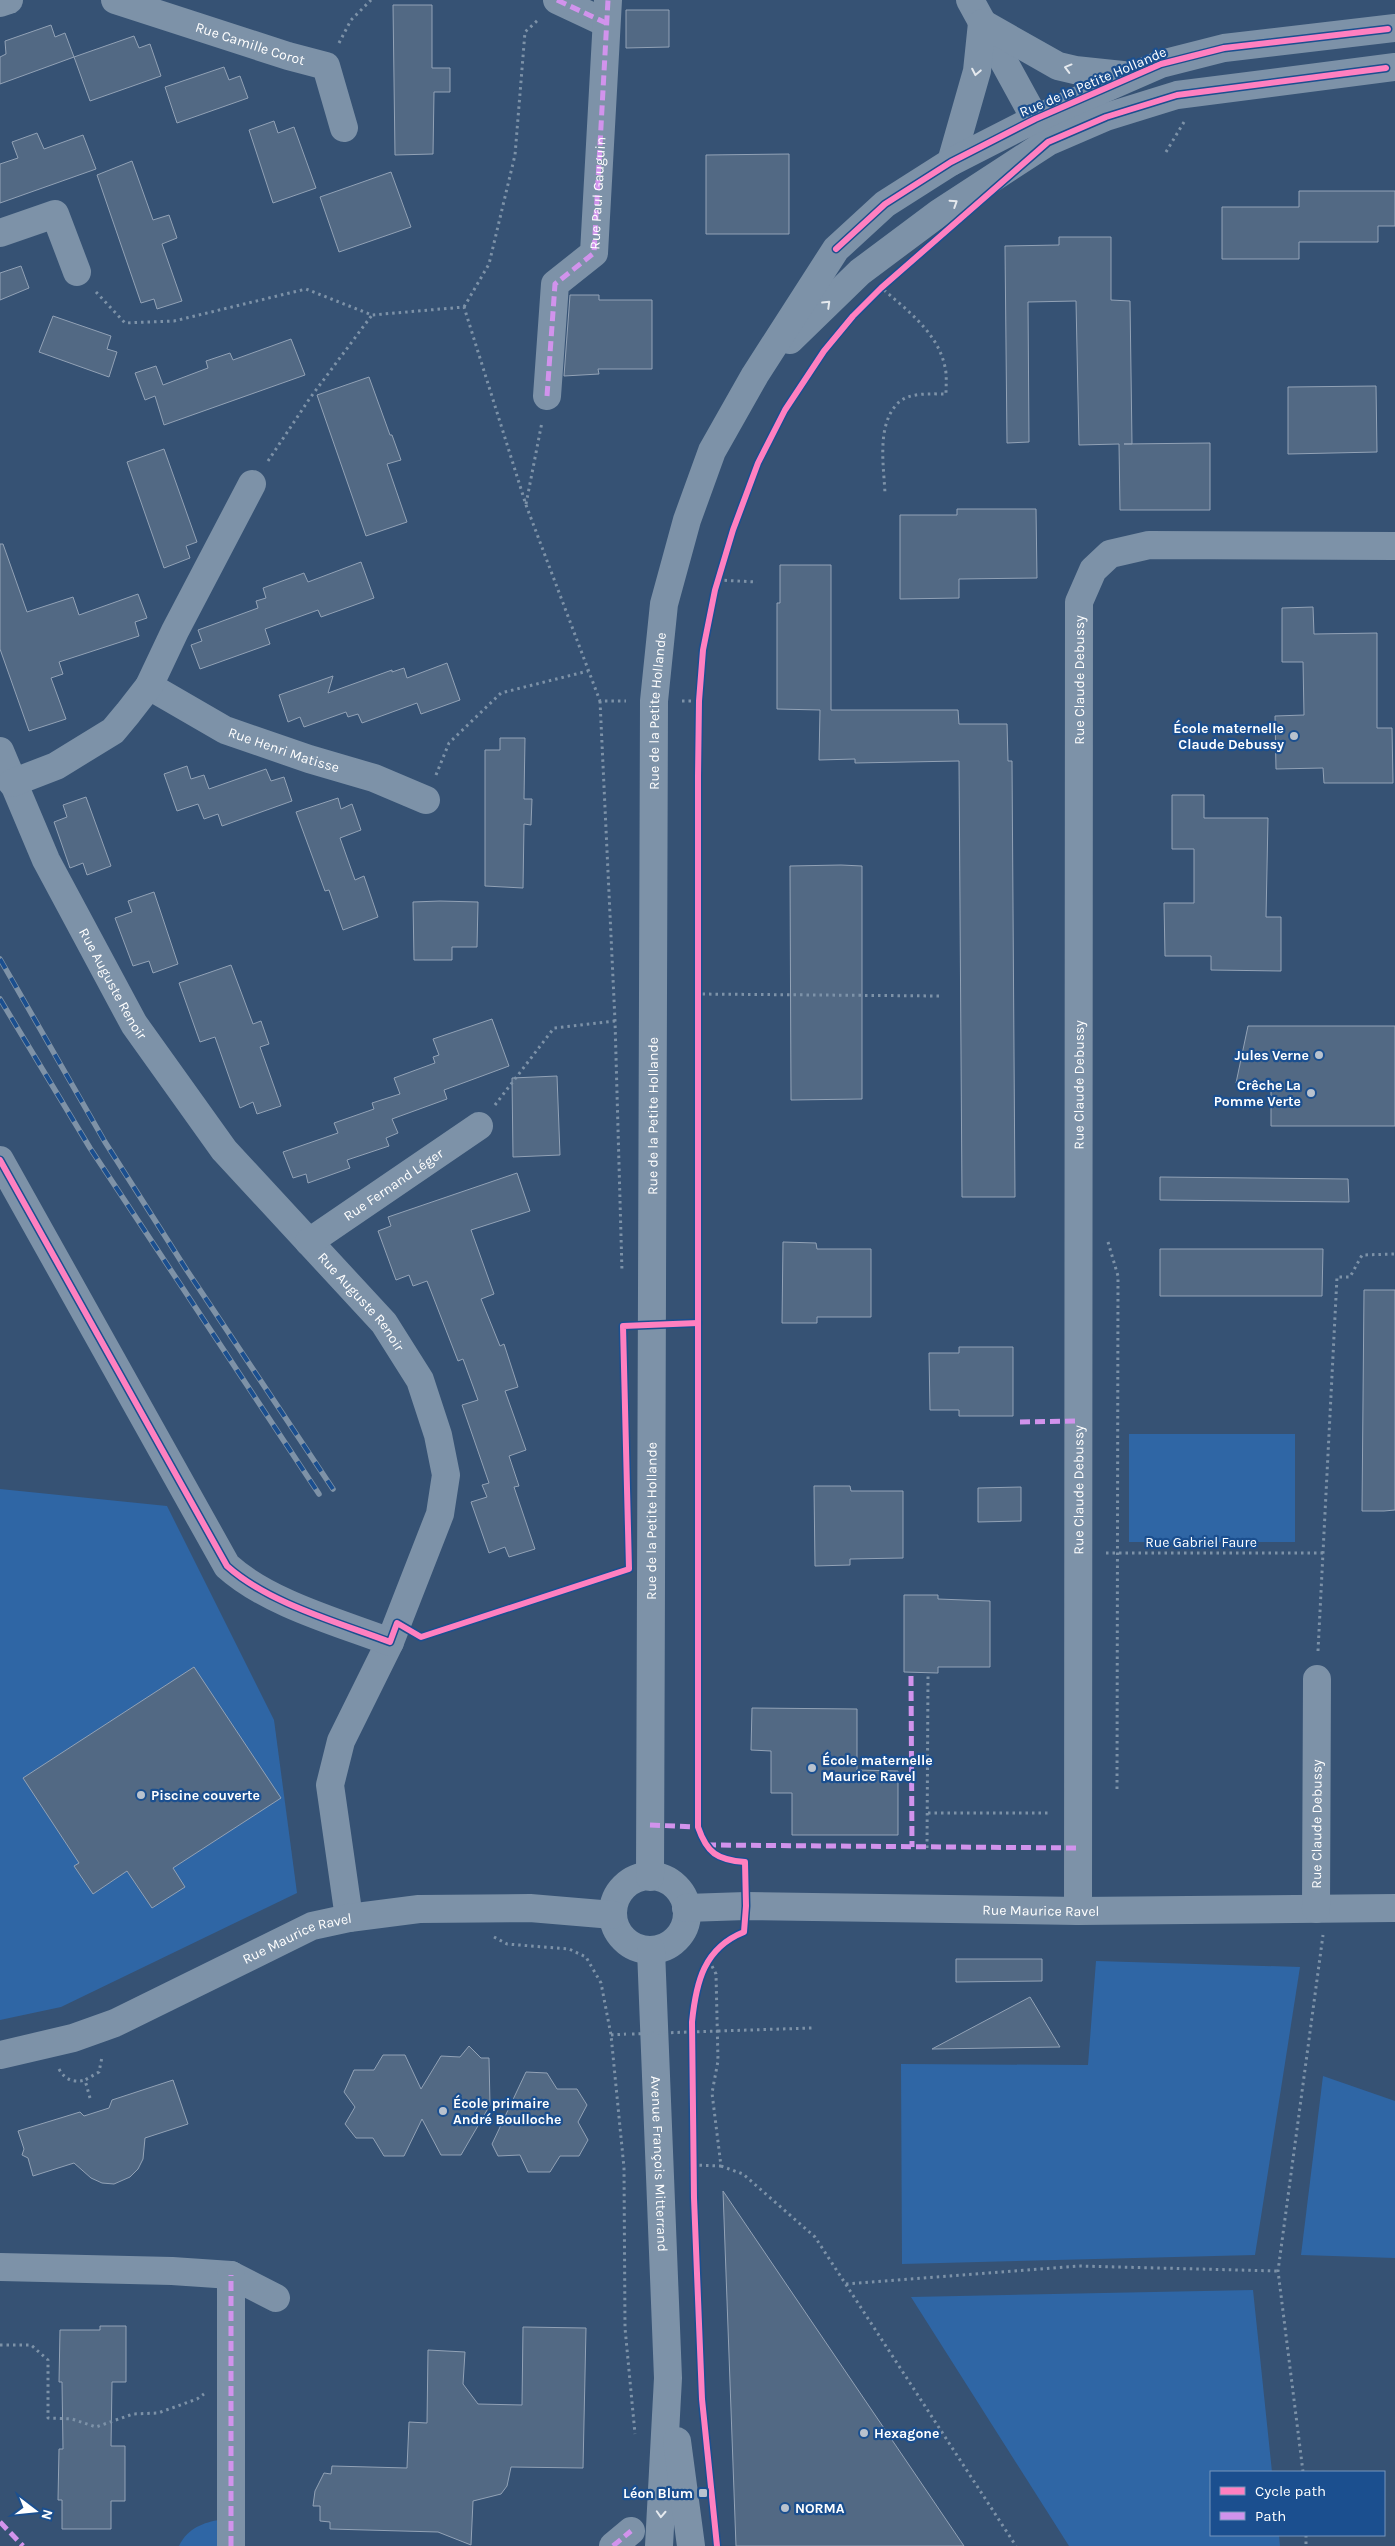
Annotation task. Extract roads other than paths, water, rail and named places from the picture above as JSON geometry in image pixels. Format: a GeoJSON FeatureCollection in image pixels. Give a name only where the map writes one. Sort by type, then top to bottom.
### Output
{"type":"FeatureCollection","features":[{"type":"Feature","properties":{"kind":"street"},"geometry":{"type":"LineString","coordinates":[[0,3],[10,0]]}},
{"type":"Feature","properties":{"kind":"street","name":"Rue Camille Corot"},"geometry":{"type":"LineString","coordinates":[[115,0],[288,56],[326,66],[344,128]]}},
{"type":"Feature","properties":{"kind":"street"},"geometry":{"type":"LineString","coordinates":[[557,1],[607,12]]}},
{"type":"Feature","properties":{"kind":"street","name":"Rue Paul Gauguin"},"geometry":{"type":"LineString","coordinates":[[547,396],[554,284],[594,253],[607,12]]}},
{"type":"Feature","properties":{"kind":"street"},"geometry":{"type":"LineString","coordinates":[[976,12],[1058,66],[1075,70],[1134,76]]}},
{"type":"Feature","properties":{"kind":"street"},"geometry":{"type":"LineString","coordinates":[[976,12],[1048,142]]}},
{"type":"Feature","properties":{"kind":"street"},"geometry":{"type":"LineString","coordinates":[[951,162],[977,71],[976,12]]}},
{"type":"Feature","properties":{"kind":"street","name":"Rue de la Petite Hollande"},"geometry":{"type":"LineString","coordinates":[[650,1877],[654,700],[664,604],[687,520],[712,451],[755,375],[836,249],[885,204],[951,162],[1035,119],[1161,64],[1224,48],[1395,28]]}},
{"type":"Feature","properties":{"kind":"street","name":"Rue de la Petite Hollande"},"geometry":{"type":"LineString","coordinates":[[755,375],[860,272],[939,213],[1048,142],[1106,117],[1177,94],[1395,67]]}},
{"type":"Feature","properties":{"kind":"street"},"geometry":{"type":"LineString","coordinates":[[0,233],[55,214],[77,272]]}},
{"type":"Feature","properties":{"kind":"street"},"geometry":{"type":"LineString","coordinates":[[12,783],[56,766],[113,731],[149,686],[175,631],[252,484]]}},
{"type":"Feature","properties":{"kind":"street","name":"Rue Claude Debussy"},"geometry":{"type":"LineString","coordinates":[[1078,1911],[1079,602],[1092,570],[1110,554],[1148,545],[1395,546]]}},
{"type":"Feature","properties":{"kind":"street","name":"Rue Henri Matisse"},"geometry":{"type":"LineString","coordinates":[[149,686],[225,730],[308,759],[374,778],[426,800]]}},
{"type":"Feature","properties":{"kind":"street","name":"Rue Auguste Renoir"},"geometry":{"type":"LineString","coordinates":[[0,751],[46,860],[134,1024],[224,1150],[384,1323],[420,1380],[438,1434],[446,1475],[440,1514],[390,1642],[341,1741],[330,1785],[349,1918]]}},
{"type":"Feature","properties":{"kind":"street","name":"Rue Fernand Léger"},"geometry":{"type":"LineString","coordinates":[[309,1242],[479,1126]]}},
{"type":"Feature","properties":{"kind":"street"},"geometry":{"type":"LineString","coordinates":[[0,1160],[227,1566],[241,1578],[268,1595],[390,1642]]}},
{"type":"Feature","properties":{"kind":"street","name":"Rue Claude Debussy"},"geometry":{"type":"LineString","coordinates":[[1317,1679],[1320,1919]]}},
{"type":"Feature","properties":{"kind":"street"},"geometry":{"type":"LineString","coordinates":[[650,1877],[660,1878],[674,1886],[683,1898],[686,1908],[686,1920],[682,1932],[668,1944],[651,1950],[629,1944],[620,1936],[613,1915],[615,1903],[620,1892],[633,1881],[650,1877]]}},
{"type":"Feature","properties":{"kind":"street","name":"Rue Maurice Ravel"},"geometry":{"type":"LineString","coordinates":[[686,1908],[746,1906],[1078,1911],[1320,1919],[1395,1908]]}},
{"type":"Feature","properties":{"kind":"street","name":"Rue Maurice Ravel"},"geometry":{"type":"LineString","coordinates":[[0,2055],[72,2038],[114,2023],[312,1926],[349,1918],[419,1909],[530,1908],[613,1915]]}},
{"type":"Feature","properties":{"kind":"street","name":"Avenue François Mitterrand"},"geometry":{"type":"LineString","coordinates":[[651,1950],[668,2378],[659,2546]]}},
{"type":"Feature","properties":{"kind":"street"},"geometry":{"type":"LineString","coordinates":[[0,2267],[172,2271],[231,2275],[276,2298]]}},
{"type":"Feature","properties":{"kind":"street"},"geometry":{"type":"LineString","coordinates":[[230,2546],[231,2275]]}},
{"type":"Feature","properties":{"kind":"street","name":"Avenue François Mitterrand"},"geometry":{"type":"LineString","coordinates":[[668,2378],[691,2546]]}},
{"type":"Feature","properties":{"kind":"railway"},"geometry":{"type":"LineString","coordinates":[[0,959],[105,1142],[186,1269],[333,1489]]}},
{"type":"Feature","properties":{"kind":"railway"},"geometry":{"type":"LineString","coordinates":[[0,999],[90,1148],[319,1494]]}},
{"type":"Feature","properties":{"kind":"place","name":"École maternelle Claude Debussy"},"geometry":{"type":"Point","coordinates":[1294,736]}},
{"type":"Feature","properties":{"kind":"place","name":"Jules Verne"},"geometry":{"type":"Point","coordinates":[1319,1055]}},
{"type":"Feature","properties":{"kind":"place","name":"Crêche La Pomme Verte"},"geometry":{"type":"Point","coordinates":[1311,1093]}},
{"type":"Feature","properties":{"kind":"place","name":"École maternelle Maurice Ravel"},"geometry":{"type":"Point","coordinates":[812,1768]}},
{"type":"Feature","properties":{"kind":"place","name":"Piscine couverte"},"geometry":{"type":"Point","coordinates":[141,1795]}},
{"type":"Feature","properties":{"kind":"place","name":"École primaire André Boulloche"},"geometry":{"type":"Point","coordinates":[443,2111]}},
{"type":"Feature","properties":{"kind":"place","name":"Hexagone"},"geometry":{"type":"Point","coordinates":[864,2433]}},
{"type":"Feature","properties":{"kind":"place","name":"Léon Blum"},"geometry":{"type":"Point","coordinates":[703,2493]}},
{"type":"Feature","properties":{"kind":"place","name":"NORMA"},"geometry":{"type":"Point","coordinates":[785,2508]}}]}
